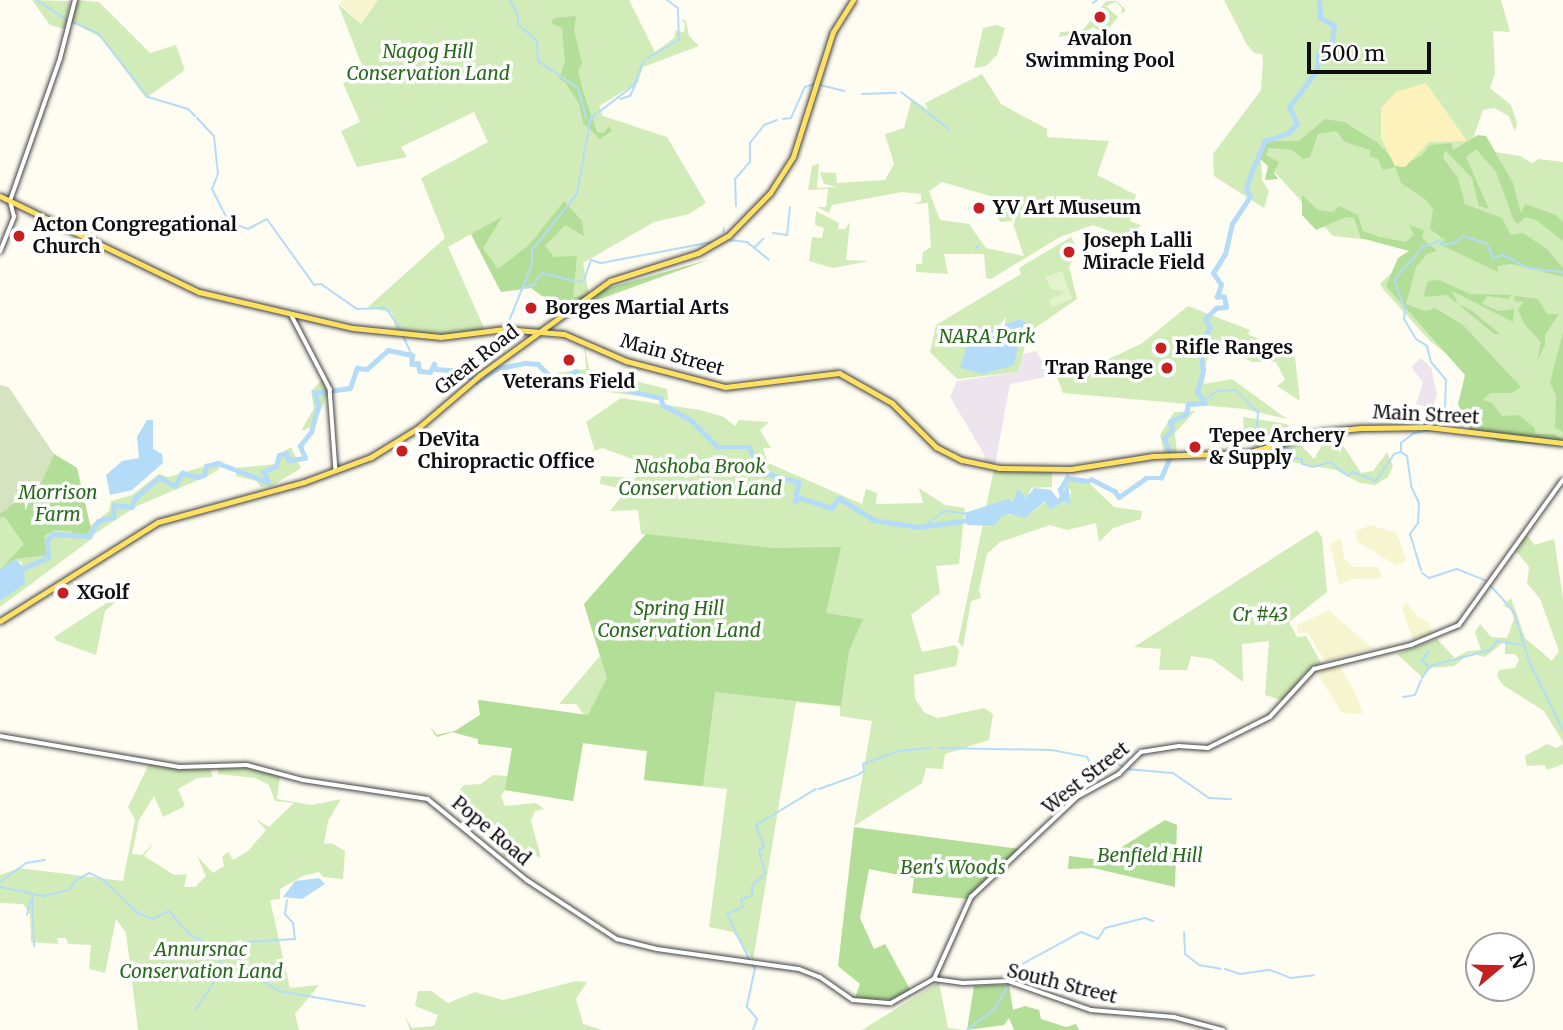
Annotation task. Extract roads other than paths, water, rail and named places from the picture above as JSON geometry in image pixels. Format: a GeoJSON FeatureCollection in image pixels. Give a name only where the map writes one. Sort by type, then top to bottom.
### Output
{"type":"FeatureCollection","features":[{"type":"Feature","properties":{"kind":"main road","name":"Great Road"},"geometry":{"type":"LineString","coordinates":[[550,329],[610,281],[702,252],[737,229],[779,181],[793,157],[833,32],[853,0]]}},
{"type":"Feature","properties":{"kind":"main road","name":"Main Street"},"geometry":{"type":"LineString","coordinates":[[0,196],[190,289],[353,328],[421,336],[550,329],[583,340],[626,361],[725,387],[839,373],[892,403],[942,450],[968,462],[1008,469],[1247,453],[1317,432],[1352,428],[1409,426],[1563,443]]}},
{"type":"Feature","properties":{"kind":"main road"},"geometry":{"type":"LineString","coordinates":[[528,330],[530,340]]}},
{"type":"Feature","properties":{"kind":"main road","name":"Great Road"},"geometry":{"type":"LineString","coordinates":[[0,621],[158,522],[336,471],[391,446],[436,412],[448,407],[473,381],[541,331]]}},
{"type":"Feature","properties":{"kind":"street"},"geometry":{"type":"LineString","coordinates":[[0,252],[13,220],[10,201],[60,60],[75,0]]}},
{"type":"Feature","properties":{"kind":"street"},"geometry":{"type":"LineString","coordinates":[[289,312],[330,391],[336,471]]}},
{"type":"Feature","properties":{"kind":"street"},"geometry":{"type":"LineString","coordinates":[[295,321],[299,314]]}},
{"type":"Feature","properties":{"kind":"street","name":"West Street"},"geometry":{"type":"LineString","coordinates":[[934,979],[965,903],[1077,797],[1119,774],[1141,752],[1179,746],[1205,748],[1240,728],[1265,721],[1284,704],[1304,676],[1319,666],[1401,648],[1454,629],[1465,620],[1488,580],[1561,482]]}},
{"type":"Feature","properties":{"kind":"street","name":"Pope Road"},"geometry":{"type":"LineString","coordinates":[[0,736],[179,767],[247,765],[303,780],[428,799],[532,884],[617,939],[657,949],[783,965],[816,975],[853,1000],[899,1001],[934,979]]}},
{"type":"Feature","properties":{"kind":"street","name":"South Street"},"geometry":{"type":"LineString","coordinates":[[934,979],[963,983],[1008,981],[1091,1010],[1174,1017],[1223,1030]]}},
{"type":"Feature","properties":{"kind":"water"},"geometry":{"type":"Polygon","coordinates":[[[1019,319],[1027,323],[1022,328],[1014,365],[984,374],[960,368],[966,348],[980,335],[1019,319]]]}},
{"type":"Feature","properties":{"kind":"water"},"geometry":{"type":"Polygon","coordinates":[[[147,420],[153,420],[153,449],[162,454],[163,463],[132,490],[110,495],[106,475],[122,461],[139,458],[137,437],[147,420]]]}},
{"type":"Feature","properties":{"kind":"water"},"geometry":{"type":"Polygon","coordinates":[[[1068,484],[1071,506],[1065,501],[1050,510],[1045,501],[1025,518],[1010,514],[1002,516],[994,526],[967,525],[964,513],[1008,499],[1013,502],[1018,488],[1026,498],[1034,488],[1051,490],[1058,499],[1068,484]]]}},
{"type":"Feature","properties":{"kind":"water"},"geometry":{"type":"Polygon","coordinates":[[[15,559],[24,568],[25,584],[0,601],[0,570],[15,559]]]}},
{"type":"Feature","properties":{"kind":"water"},"geometry":{"type":"Polygon","coordinates":[[[319,878],[325,884],[302,899],[283,897],[295,881],[319,878]]]}},
{"type":"Feature","properties":{"kind":"waterway"},"geometry":{"type":"LineString","coordinates":[[37,0],[67,20]]}},
{"type":"Feature","properties":{"kind":"waterway"},"geometry":{"type":"LineString","coordinates":[[510,0],[518,15]]}},
{"type":"Feature","properties":{"kind":"waterway"},"geometry":{"type":"LineString","coordinates":[[646,59],[679,40],[678,8],[667,0]]}},
{"type":"Feature","properties":{"kind":"waterway"},"geometry":{"type":"LineString","coordinates":[[1093,3],[1097,0]]}},
{"type":"Feature","properties":{"kind":"waterway"},"geometry":{"type":"LineString","coordinates":[[1170,454],[1164,438],[1172,430],[1170,422],[1186,414],[1188,404],[1205,403],[1197,392],[1203,371],[1201,356],[1209,348],[1204,337],[1210,328],[1205,319],[1216,308],[1226,307],[1224,297],[1217,297],[1221,285],[1213,273],[1225,254],[1232,224],[1250,196],[1246,189],[1252,171],[1265,141],[1288,133],[1297,124],[1289,107],[1317,70],[1318,55],[1332,43],[1334,26],[1320,18],[1319,0]]}},
{"type":"Feature","properties":{"kind":"waterway"},"geometry":{"type":"LineString","coordinates":[[518,16],[518,24],[537,41],[538,61],[578,88],[586,118]]}},
{"type":"Feature","properties":{"kind":"waterway"},"geometry":{"type":"LineString","coordinates":[[72,22],[98,33],[148,97],[188,109],[195,116]]}},
{"type":"Feature","properties":{"kind":"waterway"},"geometry":{"type":"LineString","coordinates":[[599,112],[634,85],[644,60]]}},
{"type":"Feature","properties":{"kind":"waterway"},"geometry":{"type":"LineString","coordinates":[[620,99],[630,96],[637,81]]}},
{"type":"Feature","properties":{"kind":"waterway"},"geometry":{"type":"LineString","coordinates":[[783,119],[791,118],[805,87],[814,84]]}},
{"type":"Feature","properties":{"kind":"waterway"},"geometry":{"type":"LineString","coordinates":[[820,85],[844,91]]}},
{"type":"Feature","properties":{"kind":"waterway"},"geometry":{"type":"LineString","coordinates":[[901,92],[950,130]]}},
{"type":"Feature","properties":{"kind":"waterway"},"geometry":{"type":"LineString","coordinates":[[862,94],[896,93]]}},
{"type":"Feature","properties":{"kind":"waterway"},"geometry":{"type":"LineString","coordinates":[[589,123],[596,113]]}},
{"type":"Feature","properties":{"kind":"waterway"},"geometry":{"type":"LineString","coordinates":[[507,326],[532,264],[532,250],[577,194],[591,116]]}},
{"type":"Feature","properties":{"kind":"waterway"},"geometry":{"type":"LineString","coordinates":[[197,118],[214,136],[218,174],[212,189],[229,222],[248,229],[267,219],[314,285],[321,284],[357,309],[386,308],[402,332]]}},
{"type":"Feature","properties":{"kind":"waterway"},"geometry":{"type":"LineString","coordinates":[[736,206],[735,179],[750,162],[750,143],[764,125],[777,120]]}},
{"type":"Feature","properties":{"kind":"waterway"},"geometry":{"type":"LineString","coordinates":[[773,233],[787,235],[790,207]]}},
{"type":"Feature","properties":{"kind":"waterway"},"geometry":{"type":"LineString","coordinates":[[723,232],[724,228]]}},
{"type":"Feature","properties":{"kind":"waterway"},"geometry":{"type":"LineString","coordinates":[[1426,246],[1440,240],[1444,245],[1454,243],[1463,236],[1487,244],[1493,258],[1503,255],[1528,268],[1563,272]]}},
{"type":"Feature","properties":{"kind":"waterway"},"geometry":{"type":"LineString","coordinates":[[754,248],[763,239]]}},
{"type":"Feature","properties":{"kind":"waterway"},"geometry":{"type":"LineString","coordinates":[[729,240],[747,242],[769,260]]}},
{"type":"Feature","properties":{"kind":"waterway"},"geometry":{"type":"LineString","coordinates":[[578,282],[584,280],[591,260],[601,263],[712,242]]}},
{"type":"Feature","properties":{"kind":"waterway"},"geometry":{"type":"LineString","coordinates":[[976,249],[978,245]]}},
{"type":"Feature","properties":{"kind":"waterway"},"geometry":{"type":"LineString","coordinates":[[1424,246],[1394,280],[1405,308],[1404,319],[1416,339],[1427,346],[1431,362],[1446,380],[1445,407],[1431,425]]}},
{"type":"Feature","properties":{"kind":"waterway"},"geometry":{"type":"LineString","coordinates":[[521,289],[533,285],[542,273],[575,281]]}},
{"type":"Feature","properties":{"kind":"waterway"},"geometry":{"type":"LineString","coordinates":[[468,378],[487,346],[503,338],[506,332]]}},
{"type":"Feature","properties":{"kind":"waterway"},"geometry":{"type":"LineString","coordinates":[[403,336],[412,355]]}},
{"type":"Feature","properties":{"kind":"waterway"},"geometry":{"type":"LineString","coordinates":[[20,570],[48,557],[47,541],[52,534],[89,536],[98,521],[113,517],[114,505],[132,507],[134,499],[159,477],[175,486],[182,473],[198,477],[204,475],[206,466],[218,463],[268,482],[263,472],[276,466],[279,455],[287,453],[289,460],[305,458],[300,446],[311,432],[318,405],[314,393],[350,388],[357,368],[367,369],[388,350],[412,355],[412,364],[418,363],[420,371],[430,372],[434,364],[436,369],[463,371],[476,382],[496,369],[525,363],[538,364],[555,381],[576,371],[582,384],[590,384],[592,378],[609,380],[627,390],[661,398],[663,405],[691,420],[718,447],[749,447],[761,472],[799,482],[795,501],[801,498],[831,508],[839,498],[874,520],[918,527],[970,520]]}},
{"type":"Feature","properties":{"kind":"waterway"},"geometry":{"type":"LineString","coordinates":[[591,382],[595,389],[602,388],[606,379]]}},
{"type":"Feature","properties":{"kind":"waterway"},"geometry":{"type":"LineString","coordinates":[[565,380],[580,381]]}},
{"type":"Feature","properties":{"kind":"waterway"},"geometry":{"type":"LineString","coordinates":[[1206,399],[1217,391],[1236,390],[1258,413],[1257,426],[1280,442]]}},
{"type":"Feature","properties":{"kind":"waterway"},"geometry":{"type":"LineString","coordinates":[[1283,446],[1292,450],[1291,458],[1302,459],[1302,464],[1313,467],[1330,462],[1348,476],[1353,472],[1376,481],[1394,454],[1401,452],[1401,443],[1414,433],[1430,430]]}},
{"type":"Feature","properties":{"kind":"waterway"},"geometry":{"type":"LineString","coordinates":[[1401,452],[1407,456],[1411,486],[1419,503],[1418,523],[1410,534],[1421,570]]}},
{"type":"Feature","properties":{"kind":"waterway"},"geometry":{"type":"LineString","coordinates":[[1091,479],[1115,491],[1119,497],[1146,478],[1161,478],[1170,457]]}},
{"type":"Feature","properties":{"kind":"waterway"},"geometry":{"type":"LineString","coordinates":[[1063,498],[1060,490],[1067,478],[1088,481]]}},
{"type":"Feature","properties":{"kind":"waterway"},"geometry":{"type":"LineString","coordinates":[[928,523],[944,511],[964,513]]}},
{"type":"Feature","properties":{"kind":"waterway"},"geometry":{"type":"LineString","coordinates":[[1422,573],[1429,578],[1457,569],[1486,581]]}},
{"type":"Feature","properties":{"kind":"waterway"},"geometry":{"type":"LineString","coordinates":[[1489,584],[1514,612],[1529,661],[1563,730]]}},
{"type":"Feature","properties":{"kind":"waterway"},"geometry":{"type":"LineString","coordinates":[[1422,678],[1430,666],[1490,650],[1497,641],[1522,645]]}},
{"type":"Feature","properties":{"kind":"waterway"},"geometry":{"type":"LineString","coordinates":[[1428,666],[1422,661],[1429,651]]}},
{"type":"Feature","properties":{"kind":"waterway"},"geometry":{"type":"LineString","coordinates":[[1403,697],[1415,695],[1421,680]]}},
{"type":"Feature","properties":{"kind":"waterway"},"geometry":{"type":"LineString","coordinates":[[819,789],[858,775],[864,771],[863,764],[899,751],[930,748]]}},
{"type":"Feature","properties":{"kind":"waterway"},"geometry":{"type":"LineString","coordinates":[[939,748],[1052,750],[1087,757],[1092,767],[1116,763],[1122,766]]}},
{"type":"Feature","properties":{"kind":"waterway"},"geometry":{"type":"LineString","coordinates":[[1126,769],[1173,773],[1209,798],[1231,799]]}},
{"type":"Feature","properties":{"kind":"waterway"},"geometry":{"type":"LineString","coordinates":[[749,959],[727,914],[743,907],[741,900],[752,895],[752,886],[765,874],[759,850],[764,847],[756,825],[816,789]]}},
{"type":"Feature","properties":{"kind":"waterway"},"geometry":{"type":"LineString","coordinates":[[0,882],[26,863],[45,860]]}},
{"type":"Feature","properties":{"kind":"waterway"},"geometry":{"type":"LineString","coordinates":[[0,887],[43,896],[69,890],[76,880],[89,873],[102,879],[139,914],[153,919],[169,911],[189,934],[225,953],[244,942],[295,939],[293,923],[285,914],[287,900]]}},
{"type":"Feature","properties":{"kind":"waterway"},"geometry":{"type":"LineString","coordinates":[[32,896],[34,946]]}},
{"type":"Feature","properties":{"kind":"waterway"},"geometry":{"type":"LineString","coordinates":[[27,915],[31,899]]}},
{"type":"Feature","properties":{"kind":"waterway"},"geometry":{"type":"LineString","coordinates":[[1012,980],[1015,968],[1081,932],[1098,939],[1105,928],[1145,918],[1153,921]]}},
{"type":"Feature","properties":{"kind":"waterway"},"geometry":{"type":"LineString","coordinates":[[1184,932],[1185,954],[1199,965],[1221,969]]}},
{"type":"Feature","properties":{"kind":"waterway"},"geometry":{"type":"LineString","coordinates":[[207,946],[216,959],[221,958],[219,970],[225,978],[232,980],[246,971],[279,991],[365,1006]]}},
{"type":"Feature","properties":{"kind":"waterway"},"geometry":{"type":"LineString","coordinates":[[751,963],[755,968],[747,1007],[757,1019],[753,1030]]}},
{"type":"Feature","properties":{"kind":"waterway"},"geometry":{"type":"LineString","coordinates":[[1225,969],[1240,974],[1270,970],[1291,978],[1314,975]]}},
{"type":"Feature","properties":{"kind":"waterway"},"geometry":{"type":"LineString","coordinates":[[196,1009],[219,975]]}},
{"type":"Feature","properties":{"kind":"waterway"},"geometry":{"type":"LineString","coordinates":[[967,1030],[994,1010],[1009,984]]}},
{"type":"Feature","properties":{"kind":"place","name":"Avalon Swimming Pool"},"geometry":{"type":"Point","coordinates":[1100,17]}},
{"type":"Feature","properties":{"kind":"place","name":"YV Art Museum"},"geometry":{"type":"Point","coordinates":[979,208]}},
{"type":"Feature","properties":{"kind":"place","name":"Acton Congregational Church"},"geometry":{"type":"Point","coordinates":[19,236]}},
{"type":"Feature","properties":{"kind":"place","name":"Joseph Lalli Miracle Field"},"geometry":{"type":"Point","coordinates":[1069,252]}},
{"type":"Feature","properties":{"kind":"place","name":"Borges Martial Arts"},"geometry":{"type":"Point","coordinates":[531,308]}},
{"type":"Feature","properties":{"kind":"place","name":"Rifle Ranges"},"geometry":{"type":"Point","coordinates":[1161,348]}},
{"type":"Feature","properties":{"kind":"place","name":"Veterans Field"},"geometry":{"type":"Point","coordinates":[569,360]}},
{"type":"Feature","properties":{"kind":"place","name":"Trap Range"},"geometry":{"type":"Point","coordinates":[1167,368]}},
{"type":"Feature","properties":{"kind":"place","name":"Tepee Archery & Supply"},"geometry":{"type":"Point","coordinates":[1195,447]}},
{"type":"Feature","properties":{"kind":"place","name":"DeVita Chiropractic Office"},"geometry":{"type":"Point","coordinates":[402,451]}},
{"type":"Feature","properties":{"kind":"place","name":"XGolf"},"geometry":{"type":"Point","coordinates":[63,593]}},
{"type":"Feature","properties":{"kind":"park label","name":"Nagog Hill Conservation Land"},"geometry":{"type":"Point","coordinates":[428,63]}},
{"type":"Feature","properties":{"kind":"park label","name":"NARA Park"},"geometry":{"type":"Point","coordinates":[987,337]}},
{"type":"Feature","properties":{"kind":"park label","name":"Nashoba Brook Conservation Land"},"geometry":{"type":"Point","coordinates":[700,478]}},
{"type":"Feature","properties":{"kind":"park label","name":"Morrison Farm"},"geometry":{"type":"Point","coordinates":[58,504]}},
{"type":"Feature","properties":{"kind":"park label","name":"Cr #43"},"geometry":{"type":"Point","coordinates":[1260,615]}},
{"type":"Feature","properties":{"kind":"park label","name":"Spring Hill Conservation Land"},"geometry":{"type":"Point","coordinates":[679,620]}},
{"type":"Feature","properties":{"kind":"park label","name":"Benfield Hill"},"geometry":{"type":"Point","coordinates":[1150,856]}},
{"type":"Feature","properties":{"kind":"park label","name":"Ben's Woods"},"geometry":{"type":"Point","coordinates":[953,868]}},
{"type":"Feature","properties":{"kind":"park label","name":"Annursnac Conservation Land"},"geometry":{"type":"Point","coordinates":[201,961]}}]}
